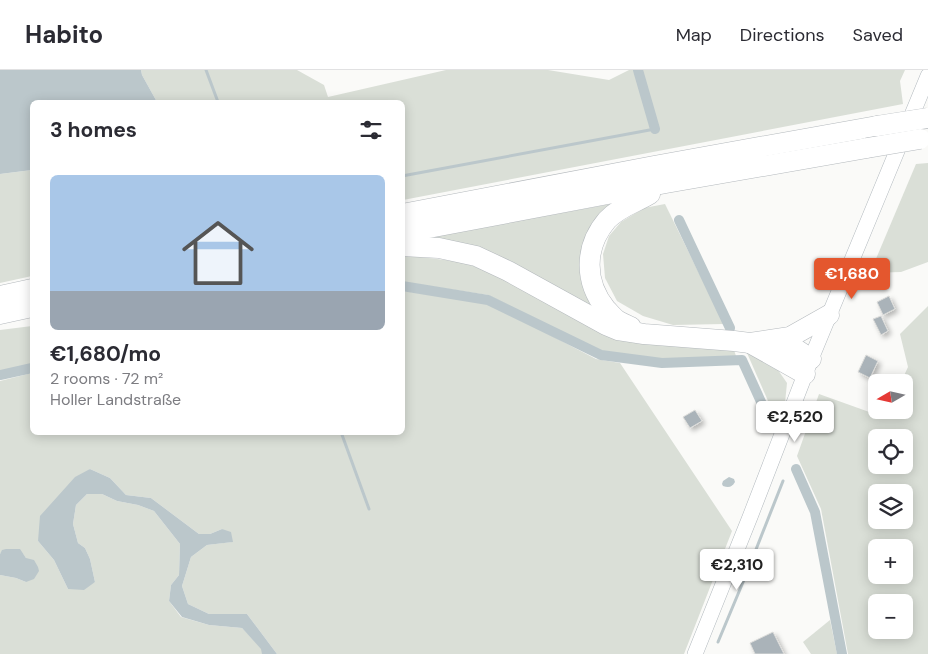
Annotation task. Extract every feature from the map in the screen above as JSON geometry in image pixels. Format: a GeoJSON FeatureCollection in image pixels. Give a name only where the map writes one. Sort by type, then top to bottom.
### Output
{"type":"FeatureCollection","features":[{"type":"Feature","properties":{"kind":"highway"},"geometry":{"type":"LineString","coordinates":[[405,213],[654,166],[928,118]]}},
{"type":"Feature","properties":{"kind":"highway"},"geometry":{"type":"LineString","coordinates":[[405,232],[666,183],[924,138]]}},
{"type":"Feature","properties":{"kind":"highway"},"geometry":{"type":"LineString","coordinates":[[644,334],[610,314],[598,299],[590,277],[589,264],[596,239],[607,220],[626,205],[648,196],[666,183]]}},
{"type":"Feature","properties":{"kind":"highway"},"geometry":{"type":"LineString","coordinates":[[405,246],[439,248],[476,256],[508,271],[606,326],[618,330],[750,343],[790,338],[829,316]]}},
{"type":"Feature","properties":{"kind":"highway"},"geometry":{"type":"LineString","coordinates":[[0,296],[30,289]]}},
{"type":"Feature","properties":{"kind":"highway"},"geometry":{"type":"LineString","coordinates":[[0,314],[30,307]]}},
{"type":"Feature","properties":{"kind":"highway"},"geometry":{"type":"LineString","coordinates":[[771,341],[793,348],[808,366]]}},
{"type":"Feature","properties":{"kind":"highway"},"geometry":{"type":"LineString","coordinates":[[750,343],[808,366]]}},
{"type":"Feature","properties":{"kind":"main road"},"geometry":{"type":"LineString","coordinates":[[695,654],[808,366],[928,76]]}},
{"type":"Feature","properties":{"kind":"shaded area"},"geometry":{"type":"Polygon","coordinates":[[[0,70],[141,70],[156,100],[30,100],[30,170],[0,174],[0,70]]]}},
{"type":"Feature","properties":{"kind":"shaded area"},"geometry":{"type":"Polygon","coordinates":[[[141,70],[297,70],[324,85],[328,97],[446,70],[548,70],[609,80],[629,70],[905,70],[900,81],[903,104],[405,200],[405,100],[156,100],[141,70]]]}},
{"type":"Feature","properties":{"kind":"shaded area"},"geometry":{"type":"Polygon","coordinates":[[[928,163],[928,262],[901,272],[870,273],[916,164],[928,163]]]}},
{"type":"Feature","properties":{"kind":"shaded area"},"geometry":{"type":"Polygon","coordinates":[[[30,170],[30,276],[0,283],[0,174],[30,170]]]}},
{"type":"Feature","properties":{"kind":"shaded area"},"geometry":{"type":"Polygon","coordinates":[[[616,203],[586,249],[609,318],[414,240],[616,203]]]}},
{"type":"Feature","properties":{"kind":"shaded area"},"geometry":{"type":"Polygon","coordinates":[[[665,204],[724,324],[673,325],[643,316],[617,301],[605,278],[603,254],[609,236],[621,222],[644,208],[665,204]]]}},
{"type":"Feature","properties":{"kind":"shaded area"},"geometry":{"type":"Polygon","coordinates":[[[405,256],[461,262],[491,272],[586,325],[734,350],[737,359],[662,360],[601,351],[488,295],[405,282],[405,256]]]}},
{"type":"Feature","properties":{"kind":"shaded area"},"geometry":{"type":"Polygon","coordinates":[[[405,291],[488,303],[596,359],[620,363],[732,531],[684,654],[277,654],[247,614],[209,614],[188,604],[182,586],[191,557],[207,545],[232,542],[222,529],[210,534],[199,534],[151,498],[126,495],[110,478],[90,469],[38,541],[54,560],[68,589],[95,582],[90,559],[85,548],[78,543],[73,524],[76,505],[87,494],[102,494],[117,501],[138,505],[154,511],[180,544],[179,575],[171,585],[169,601],[181,617],[209,625],[242,628],[262,649],[262,654],[0,654],[0,575],[26,582],[26,558],[23,554],[3,550],[0,554],[0,381],[30,374],[30,435],[405,435],[405,291]]]}},
{"type":"Feature","properties":{"kind":"shaded area"},"geometry":{"type":"Polygon","coordinates":[[[928,306],[928,654],[848,654],[821,509],[797,456],[819,394],[868,412],[868,419],[913,419],[913,374],[905,374],[908,367],[900,334],[928,306]]]}},
{"type":"Feature","properties":{"kind":"shaded area"},"geometry":{"type":"Polygon","coordinates":[[[30,326],[30,365],[0,372],[0,330],[30,326]]]}},
{"type":"Feature","properties":{"kind":"shaded area"},"geometry":{"type":"Polygon","coordinates":[[[747,353],[763,360],[778,370],[787,383],[785,403],[776,419],[747,353]]]}},
{"type":"Feature","properties":{"kind":"shaded area"},"geometry":{"type":"Polygon","coordinates":[[[90,469],[110,478],[126,495],[151,498],[199,534],[210,534],[222,529],[231,532],[233,542],[207,545],[191,557],[182,586],[188,604],[209,614],[247,614],[277,654],[262,654],[261,649],[242,628],[209,625],[182,617],[169,601],[171,585],[179,575],[180,544],[154,511],[138,505],[117,501],[102,494],[87,494],[76,505],[73,524],[78,543],[85,548],[90,559],[95,582],[84,590],[68,589],[54,560],[38,541],[40,516],[75,477],[90,469]]]}},
{"type":"Feature","properties":{"kind":"shaded area"},"geometry":{"type":"Polygon","coordinates":[[[729,477],[734,479],[733,485],[730,487],[723,486],[723,481],[729,477]]]}},
{"type":"Feature","properties":{"kind":"shaded area"},"geometry":{"type":"Polygon","coordinates":[[[20,549],[26,558],[34,560],[39,571],[34,579],[26,582],[0,575],[0,554],[2,550],[20,549]]]}},
{"type":"Feature","properties":{"kind":"shaded area"},"geometry":{"type":"Polygon","coordinates":[[[830,620],[837,654],[811,654],[803,642],[830,620]]]}},
{"type":"Feature","properties":{"kind":"building"},"geometry":{"type":"Polygon","coordinates":[[[889,296],[895,309],[883,315],[877,302],[889,296]]]}},
{"type":"Feature","properties":{"kind":"building"},"geometry":{"type":"Polygon","coordinates":[[[881,316],[888,331],[881,335],[873,319],[881,316]]]}},
{"type":"Feature","properties":{"kind":"building"},"geometry":{"type":"Polygon","coordinates":[[[866,355],[878,361],[872,374],[868,374],[868,377],[858,372],[866,355]]]}},
{"type":"Feature","properties":{"kind":"building"},"geometry":{"type":"Polygon","coordinates":[[[695,410],[702,421],[690,428],[683,417],[695,410]]]}},
{"type":"Feature","properties":{"kind":"building"},"geometry":{"type":"Polygon","coordinates":[[[773,632],[784,654],[755,654],[750,643],[773,632]]]}},
{"type":"Feature","properties":{"kind":"waterway"},"geometry":{"type":"LineString","coordinates":[[206,70],[217,100]]}},
{"type":"Feature","properties":{"kind":"waterway"},"geometry":{"type":"LineString","coordinates":[[638,70],[655,129]]}},
{"type":"Feature","properties":{"kind":"waterway"},"geometry":{"type":"LineString","coordinates":[[405,175],[655,129]]}},
{"type":"Feature","properties":{"kind":"waterway"},"geometry":{"type":"LineString","coordinates":[[679,220],[730,328]]}},
{"type":"Feature","properties":{"kind":"waterway"},"geometry":{"type":"LineString","coordinates":[[405,286],[488,300],[601,355],[662,363],[742,360],[767,415]]}},
{"type":"Feature","properties":{"kind":"waterway"},"geometry":{"type":"LineString","coordinates":[[0,375],[30,368]]}},
{"type":"Feature","properties":{"kind":"waterway"},"geometry":{"type":"LineString","coordinates":[[342,435],[369,509]]}},
{"type":"Feature","properties":{"kind":"waterway"},"geometry":{"type":"LineString","coordinates":[[796,469],[815,512],[842,654]]}},
{"type":"Feature","properties":{"kind":"waterway"},"geometry":{"type":"LineString","coordinates":[[755,552],[783,481]]}},
{"type":"Feature","properties":{"kind":"waterway"},"geometry":{"type":"LineString","coordinates":[[718,642],[751,563]]}}]}
